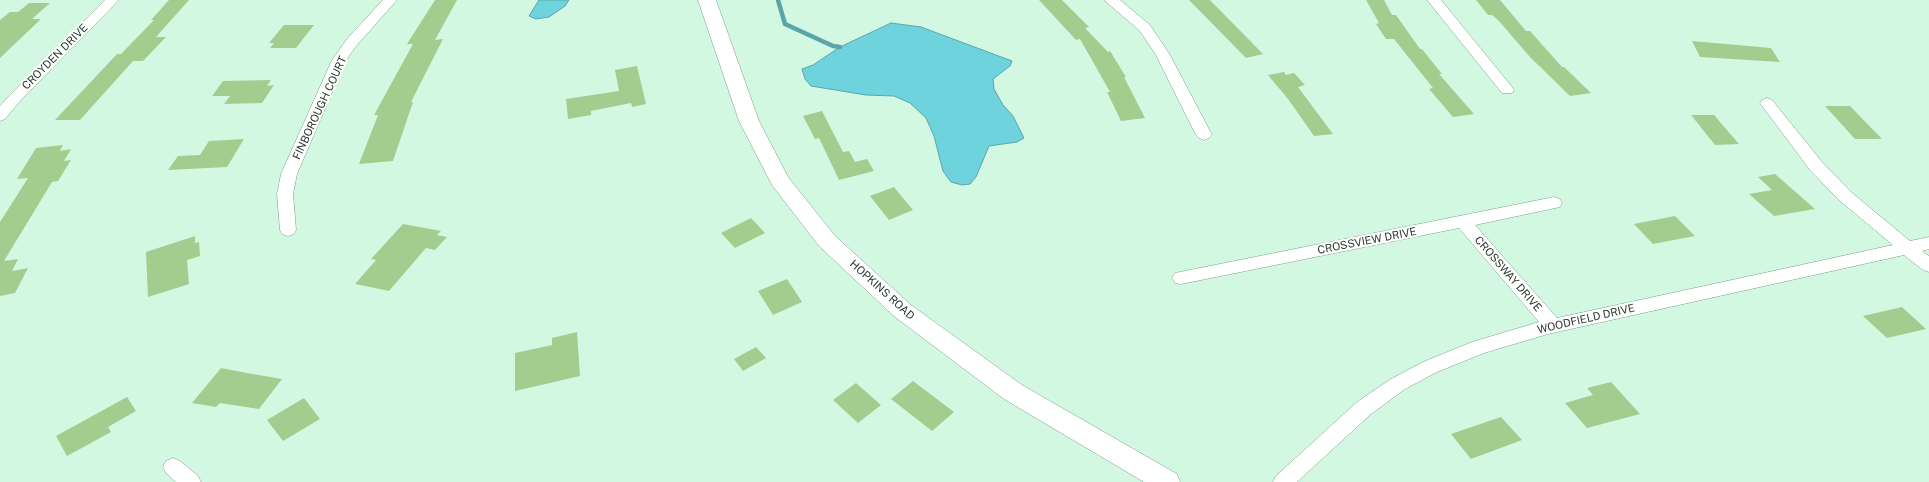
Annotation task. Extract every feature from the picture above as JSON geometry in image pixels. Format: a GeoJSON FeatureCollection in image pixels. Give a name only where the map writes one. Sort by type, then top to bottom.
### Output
{"type":"FeatureCollection","features":[{"type":"Feature","properties":{"kind":"main road","name":"HOPKINS ROAD"},"geometry":{"type":"LineString","coordinates":[[707,0],[749,121],[779,180],[827,241],[903,311],[1013,392],[1167,482]]}},
{"type":"Feature","properties":{"kind":"street","name":"CROYDEN DRIVE"},"geometry":{"type":"LineString","coordinates":[[0,116],[16,97],[112,0]]}},
{"type":"Feature","properties":{"kind":"street","name":"FINBOROUGH COURT"},"geometry":{"type":"LineString","coordinates":[[288,230],[285,194],[289,174],[339,60],[352,42],[390,0]]}},
{"type":"Feature","properties":{"kind":"street"},"geometry":{"type":"LineString","coordinates":[[1111,0],[1122,7],[1145,28],[1163,55],[1204,135]]}},
{"type":"Feature","properties":{"kind":"street"},"geometry":{"type":"LineString","coordinates":[[1434,0],[1507,90]]}},
{"type":"Feature","properties":{"kind":"street"},"geometry":{"type":"LineString","coordinates":[[0,96],[16,97]]}},
{"type":"Feature","properties":{"kind":"street"},"geometry":{"type":"LineString","coordinates":[[1767,103],[1816,166],[1845,196],[1929,266]]}},
{"type":"Feature","properties":{"kind":"street","name":"CROSSVIEW DRIVE"},"geometry":{"type":"LineString","coordinates":[[1181,278],[1554,203]]}},
{"type":"Feature","properties":{"kind":"street","name":"CROSSWAY DRIVE"},"geometry":{"type":"LineString","coordinates":[[1463,222],[1553,326]]}},
{"type":"Feature","properties":{"kind":"street","name":"WOODFIELD DRIVE"},"geometry":{"type":"LineString","coordinates":[[1283,482],[1364,408],[1398,384],[1430,367],[1479,348],[1553,326],[1929,243]]}},
{"type":"Feature","properties":{"kind":"street"},"geometry":{"type":"LineString","coordinates":[[173,467],[191,482]]}},
{"type":"Feature","properties":{"kind":"water"},"geometry":{"type":"Polygon","coordinates":[[[539,0],[569,0],[565,6],[549,17],[536,19],[529,16],[539,0]]]}},
{"type":"Feature","properties":{"kind":"water"},"geometry":{"type":"Polygon","coordinates":[[[891,23],[921,27],[1012,61],[1010,66],[993,79],[994,89],[1003,105],[1013,116],[1024,138],[1017,142],[989,146],[976,177],[970,184],[962,185],[951,182],[943,171],[934,136],[926,118],[910,103],[894,96],[866,95],[811,86],[805,79],[802,69],[813,65],[840,47],[891,23]]]}},
{"type":"Feature","properties":{"kind":"building"},"geometry":{"type":"Polygon","coordinates":[[[169,0],[189,0],[156,37],[166,37],[143,61],[133,61],[80,120],[55,120],[117,54],[121,54],[154,20],[151,20],[169,0]]]}},
{"type":"Feature","properties":{"kind":"building"},"geometry":{"type":"Polygon","coordinates":[[[435,0],[457,0],[435,40],[443,39],[411,102],[413,102],[393,161],[359,164],[378,115],[374,115],[413,44],[407,44],[435,0]]]}},
{"type":"Feature","properties":{"kind":"building"},"geometry":{"type":"Polygon","coordinates":[[[1039,0],[1062,0],[1089,27],[1085,28],[1108,52],[1110,51],[1126,77],[1124,77],[1145,118],[1121,121],[1107,92],[1110,92],[1080,39],[1076,40],[1039,0]]]}},
{"type":"Feature","properties":{"kind":"building"},"geometry":{"type":"Polygon","coordinates":[[[1189,0],[1210,0],[1263,54],[1246,58],[1189,0]]]}},
{"type":"Feature","properties":{"kind":"building"},"geometry":{"type":"Polygon","coordinates":[[[1366,0],[1384,0],[1392,15],[1396,15],[1420,49],[1422,49],[1442,74],[1439,74],[1474,114],[1453,117],[1429,89],[1433,88],[1394,39],[1386,39],[1376,24],[1379,23],[1366,0]]]}},
{"type":"Feature","properties":{"kind":"building"},"geometry":{"type":"Polygon","coordinates":[[[1476,0],[1500,0],[1526,31],[1530,31],[1562,67],[1564,67],[1591,93],[1570,96],[1530,57],[1499,21],[1492,15],[1488,15],[1476,0]]]}},
{"type":"Feature","properties":{"kind":"building"},"geometry":{"type":"Polygon","coordinates":[[[29,3],[50,3],[32,19],[41,19],[0,58],[0,20],[10,12],[18,12],[29,3]]]}},
{"type":"Feature","properties":{"kind":"building"},"geometry":{"type":"Polygon","coordinates":[[[284,25],[314,25],[296,48],[270,48],[274,43],[269,43],[284,25]]]}},
{"type":"Feature","properties":{"kind":"building"},"geometry":{"type":"Polygon","coordinates":[[[1692,41],[1771,48],[1780,62],[1700,57],[1692,41]]]}},
{"type":"Feature","properties":{"kind":"building"},"geometry":{"type":"Polygon","coordinates":[[[637,66],[646,104],[632,107],[631,103],[591,111],[591,115],[568,119],[566,99],[619,91],[615,70],[637,66]]]}},
{"type":"Feature","properties":{"kind":"building"},"geometry":{"type":"Polygon","coordinates":[[[1284,72],[1286,75],[1294,73],[1305,85],[1298,87],[1333,134],[1314,136],[1288,99],[1268,75],[1284,72]]]}},
{"type":"Feature","properties":{"kind":"building"},"geometry":{"type":"Polygon","coordinates":[[[271,80],[267,86],[274,85],[262,103],[224,104],[230,96],[212,96],[223,81],[271,80]]]}},
{"type":"Feature","properties":{"kind":"building"},"geometry":{"type":"Polygon","coordinates":[[[1825,106],[1850,106],[1882,139],[1855,139],[1825,106]]]}},
{"type":"Feature","properties":{"kind":"building"},"geometry":{"type":"Polygon","coordinates":[[[822,111],[843,152],[849,151],[855,162],[867,159],[874,171],[839,180],[819,138],[815,139],[803,116],[822,111]]]}},
{"type":"Feature","properties":{"kind":"building"},"geometry":{"type":"Polygon","coordinates":[[[1691,115],[1714,115],[1739,144],[1715,145],[1691,115]]]}},
{"type":"Feature","properties":{"kind":"building"},"geometry":{"type":"Polygon","coordinates":[[[244,139],[227,167],[168,170],[178,156],[200,155],[209,141],[244,139]]]}},
{"type":"Feature","properties":{"kind":"building"},"geometry":{"type":"Polygon","coordinates":[[[63,145],[60,151],[71,149],[64,161],[71,160],[58,181],[52,182],[4,261],[18,259],[12,271],[28,268],[15,293],[0,296],[0,222],[28,178],[17,179],[36,148],[63,145]]]}},
{"type":"Feature","properties":{"kind":"building"},"geometry":{"type":"Polygon","coordinates":[[[1775,174],[1815,209],[1774,216],[1749,194],[1772,190],[1758,177],[1775,174]]]}},
{"type":"Feature","properties":{"kind":"building"},"geometry":{"type":"Polygon","coordinates":[[[894,187],[913,210],[889,220],[870,196],[894,187]]]}},
{"type":"Feature","properties":{"kind":"building"},"geometry":{"type":"Polygon","coordinates":[[[1675,216],[1695,236],[1653,244],[1634,224],[1675,216]]]}},
{"type":"Feature","properties":{"kind":"building"},"geometry":{"type":"Polygon","coordinates":[[[751,218],[765,233],[735,248],[721,233],[751,218]]]}},
{"type":"Feature","properties":{"kind":"building"},"geometry":{"type":"Polygon","coordinates":[[[403,224],[441,231],[437,235],[447,237],[435,250],[426,248],[389,291],[355,284],[376,260],[371,259],[403,224]]]}},
{"type":"Feature","properties":{"kind":"building"},"geometry":{"type":"Polygon","coordinates":[[[195,236],[195,243],[199,242],[200,256],[187,260],[189,284],[148,297],[146,252],[195,236]]]}},
{"type":"Feature","properties":{"kind":"building"},"geometry":{"type":"Polygon","coordinates":[[[787,279],[802,302],[773,315],[758,291],[787,279]]]}},
{"type":"Feature","properties":{"kind":"building"},"geometry":{"type":"Polygon","coordinates":[[[1902,307],[1926,329],[1887,338],[1863,316],[1902,307]]]}},
{"type":"Feature","properties":{"kind":"building"},"geometry":{"type":"Polygon","coordinates":[[[577,332],[580,376],[515,391],[515,353],[552,345],[552,338],[577,332]]]}},
{"type":"Feature","properties":{"kind":"building"},"geometry":{"type":"Polygon","coordinates":[[[756,347],[766,358],[743,371],[734,359],[756,347]]]}},
{"type":"Feature","properties":{"kind":"building"},"geometry":{"type":"Polygon","coordinates":[[[221,368],[282,379],[259,409],[220,403],[216,407],[192,403],[221,368]]]}},
{"type":"Feature","properties":{"kind":"building"},"geometry":{"type":"Polygon","coordinates":[[[913,381],[954,412],[932,431],[891,399],[913,381]]]}},
{"type":"Feature","properties":{"kind":"building"},"geometry":{"type":"Polygon","coordinates":[[[1611,382],[1640,414],[1587,428],[1565,403],[1593,395],[1587,388],[1611,382]]]}},
{"type":"Feature","properties":{"kind":"building"},"geometry":{"type":"Polygon","coordinates":[[[856,383],[881,405],[858,423],[833,400],[856,383]]]}},
{"type":"Feature","properties":{"kind":"building"},"geometry":{"type":"Polygon","coordinates":[[[127,397],[136,411],[108,427],[111,432],[67,456],[56,436],[127,397]]]}},
{"type":"Feature","properties":{"kind":"building"},"geometry":{"type":"Polygon","coordinates":[[[304,398],[320,419],[283,441],[267,420],[304,398]]]}},
{"type":"Feature","properties":{"kind":"building"},"geometry":{"type":"Polygon","coordinates":[[[1501,417],[1522,440],[1471,459],[1451,434],[1501,417]]]}},
{"type":"Feature","properties":{"kind":"waterway"},"geometry":{"type":"LineString","coordinates":[[778,0],[785,24],[833,46],[840,47]]}}]}
